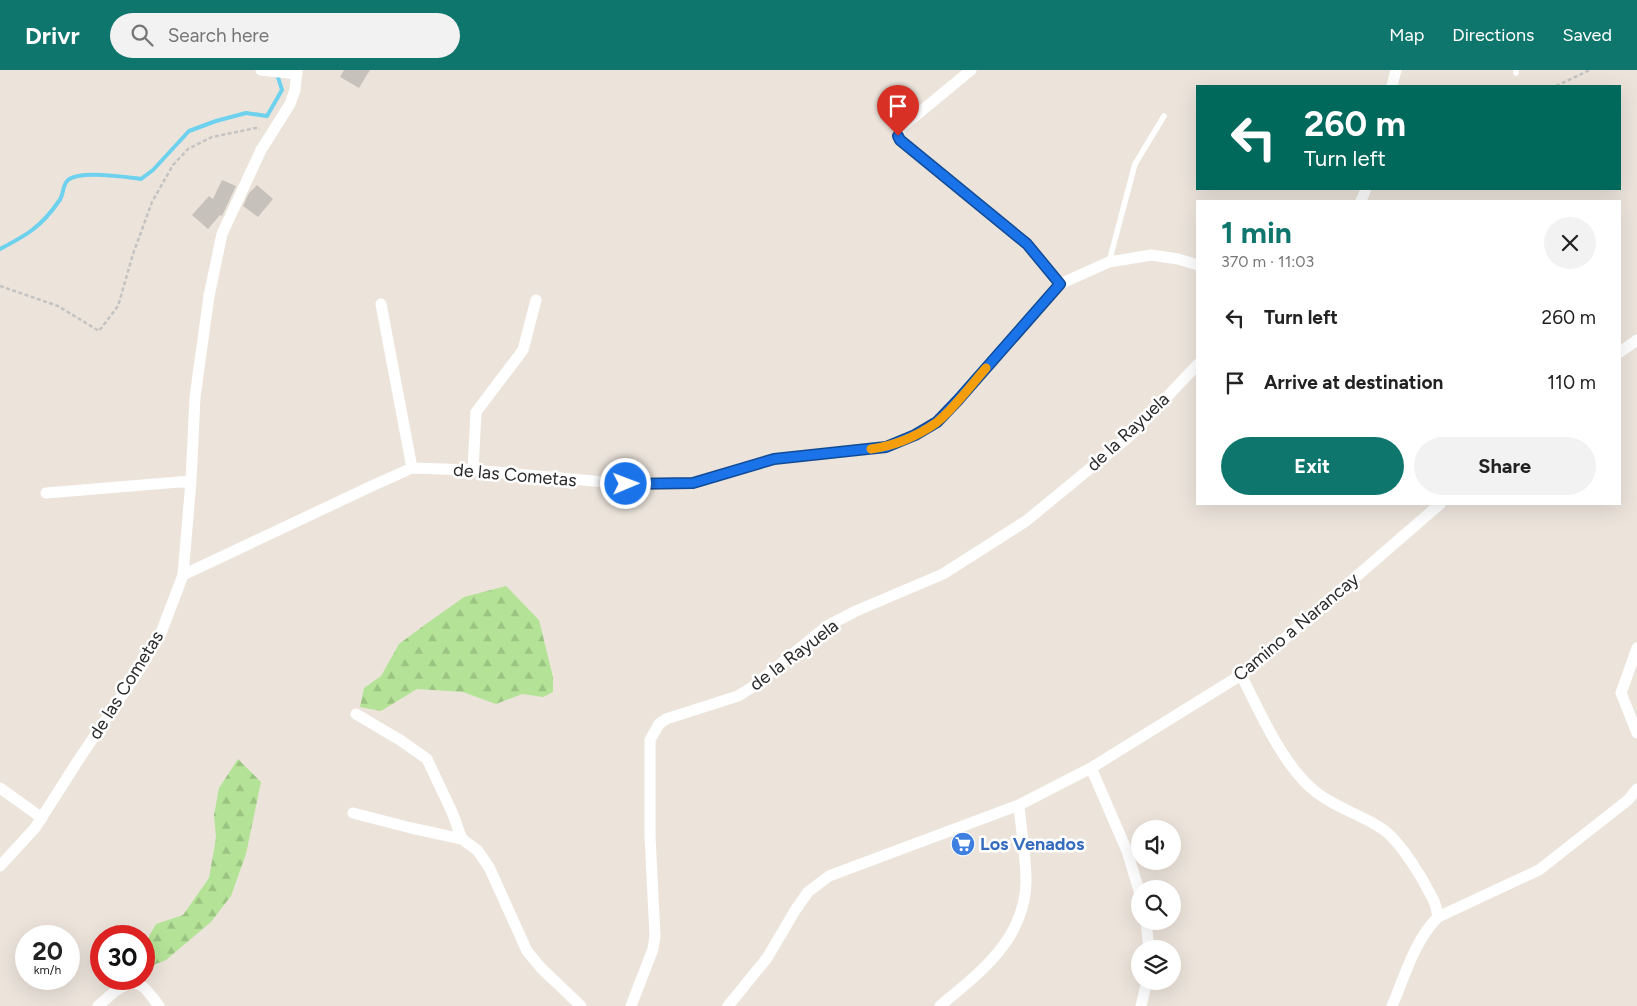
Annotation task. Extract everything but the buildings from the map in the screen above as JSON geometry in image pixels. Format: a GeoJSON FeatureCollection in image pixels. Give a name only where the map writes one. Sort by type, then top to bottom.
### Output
{"type":"FeatureCollection","features":[{"type":"Feature","properties":{"kind":"street"},"geometry":{"type":"LineString","coordinates":[[183,575],[191,481],[195,397],[209,296],[222,234],[243,185],[271,132],[290,104],[295,90],[297,72],[262,70]]}},
{"type":"Feature","properties":{"kind":"street"},"geometry":{"type":"LineString","coordinates":[[971,70],[902,127],[898,136],[900,140],[1027,244],[1060,284]]}},
{"type":"Feature","properties":{"kind":"street"},"geometry":{"type":"LineString","coordinates":[[1392,85],[1396,70]]}},
{"type":"Feature","properties":{"kind":"street","name":"de las Cometas"},"geometry":{"type":"LineString","coordinates":[[2,860],[42,818],[80,756],[143,664],[161,633],[183,575],[412,468],[473,470],[626,484],[693,483],[774,459],[886,447],[915,435],[937,422],[1060,284],[1109,262],[1151,255],[1178,259],[1196,264]]}},
{"type":"Feature","properties":{"kind":"street"},"geometry":{"type":"LineString","coordinates":[[473,470],[476,412],[523,350],[536,300]]}},
{"type":"Feature","properties":{"kind":"street"},"geometry":{"type":"LineString","coordinates":[[381,304],[412,468]]}},
{"type":"Feature","properties":{"kind":"street"},"geometry":{"type":"LineString","coordinates":[[1621,351],[1637,340]]}},
{"type":"Feature","properties":{"kind":"street","name":"de la Rayuela"},"geometry":{"type":"LineString","coordinates":[[631,1006],[653,949],[655,936],[650,836],[650,740],[659,724],[666,719],[738,696],[751,688],[827,626],[856,611],[943,574],[1026,522],[1132,434],[1196,366]]}},
{"type":"Feature","properties":{"kind":"street"},"geometry":{"type":"LineString","coordinates":[[46,492],[191,481]]}},
{"type":"Feature","properties":{"kind":"street","name":"Camino a Narancay"},"geometry":{"type":"LineString","coordinates":[[728,1006],[767,958],[808,892],[829,876],[1019,805],[1091,768],[1241,675],[1439,505]]}},
{"type":"Feature","properties":{"kind":"street"},"geometry":{"type":"LineString","coordinates":[[1637,648],[1621,693],[1637,733]]}},
{"type":"Feature","properties":{"kind":"street"},"geometry":{"type":"LineString","coordinates":[[1241,675],[1275,739],[1308,786],[1329,801],[1382,828],[1393,838],[1434,900],[1438,917]]}},
{"type":"Feature","properties":{"kind":"street"},"geometry":{"type":"LineString","coordinates":[[356,714],[400,740],[427,759],[442,789],[462,839]]}},
{"type":"Feature","properties":{"kind":"street"},"geometry":{"type":"LineString","coordinates":[[1091,768],[1127,851],[1136,880]]}},
{"type":"Feature","properties":{"kind":"street"},"geometry":{"type":"LineString","coordinates":[[0,788],[42,818]]}},
{"type":"Feature","properties":{"kind":"street"},"geometry":{"type":"LineString","coordinates":[[1392,1006],[1419,943],[1429,926],[1438,917],[1540,870],[1628,800],[1637,789]]}},
{"type":"Feature","properties":{"kind":"street"},"geometry":{"type":"LineString","coordinates":[[940,1006],[997,956],[1011,935],[1021,911],[1026,882],[1019,805]]}},
{"type":"Feature","properties":{"kind":"street"},"geometry":{"type":"LineString","coordinates":[[353,813],[462,839],[477,850],[490,867],[527,951],[581,1006]]}},
{"type":"Feature","properties":{"kind":"street"},"geometry":{"type":"LineString","coordinates":[[98,1006],[120,988],[131,983],[141,985],[160,1006]]}},
{"type":"Feature","properties":{"kind":"street"},"geometry":{"type":"LineString","coordinates":[[1141,1006],[1144,990]]}},
{"type":"Feature","properties":{"kind":"lane"},"geometry":{"type":"LineString","coordinates":[[1109,262],[1135,164],[1164,116]]}},
{"type":"Feature","properties":{"kind":"path"},"geometry":{"type":"LineString","coordinates":[[1558,85],[1590,70]]}},
{"type":"Feature","properties":{"kind":"path"},"geometry":{"type":"LineString","coordinates":[[0,286],[58,306],[99,331],[118,306],[146,217],[152,202],[173,165],[188,149],[212,137],[256,128],[271,132]]}},
{"type":"Feature","properties":{"kind":"green space"},"geometry":{"type":"Polygon","coordinates":[[[506,586],[539,620],[553,677],[553,692],[543,697],[522,694],[496,704],[463,692],[417,689],[381,711],[360,707],[364,688],[381,676],[399,644],[464,597],[506,586]]]}},
{"type":"Feature","properties":{"kind":"green space"},"geometry":{"type":"Polygon","coordinates":[[[238,759],[261,782],[246,854],[231,896],[211,922],[166,960],[155,964],[156,924],[183,915],[209,878],[216,838],[214,815],[219,788],[238,759]]]}},
{"type":"Feature","properties":{"kind":"waterway"},"geometry":{"type":"LineString","coordinates":[[0,249],[26,235],[40,224],[61,199],[66,182],[74,177],[103,175],[141,179],[153,170],[189,131],[246,113],[267,116],[282,90],[277,74]]}},
{"type":"Feature","properties":{"kind":"slow traffic"},"geometry":{"type":"LineString","coordinates":[[871,449],[886,447],[915,435],[937,422],[986,368]]}},
{"type":"Feature","properties":{"kind":"place","name":"Los Venados"},"geometry":{"type":"Point","coordinates":[963,844]}},
{"type":"Feature","properties":{"kind":"route"},"geometry":{"type":"LineString","coordinates":[[626,484],[693,483],[774,459],[886,447],[915,435],[937,422],[1060,284],[1027,244],[900,140],[898,136]]}}]}
